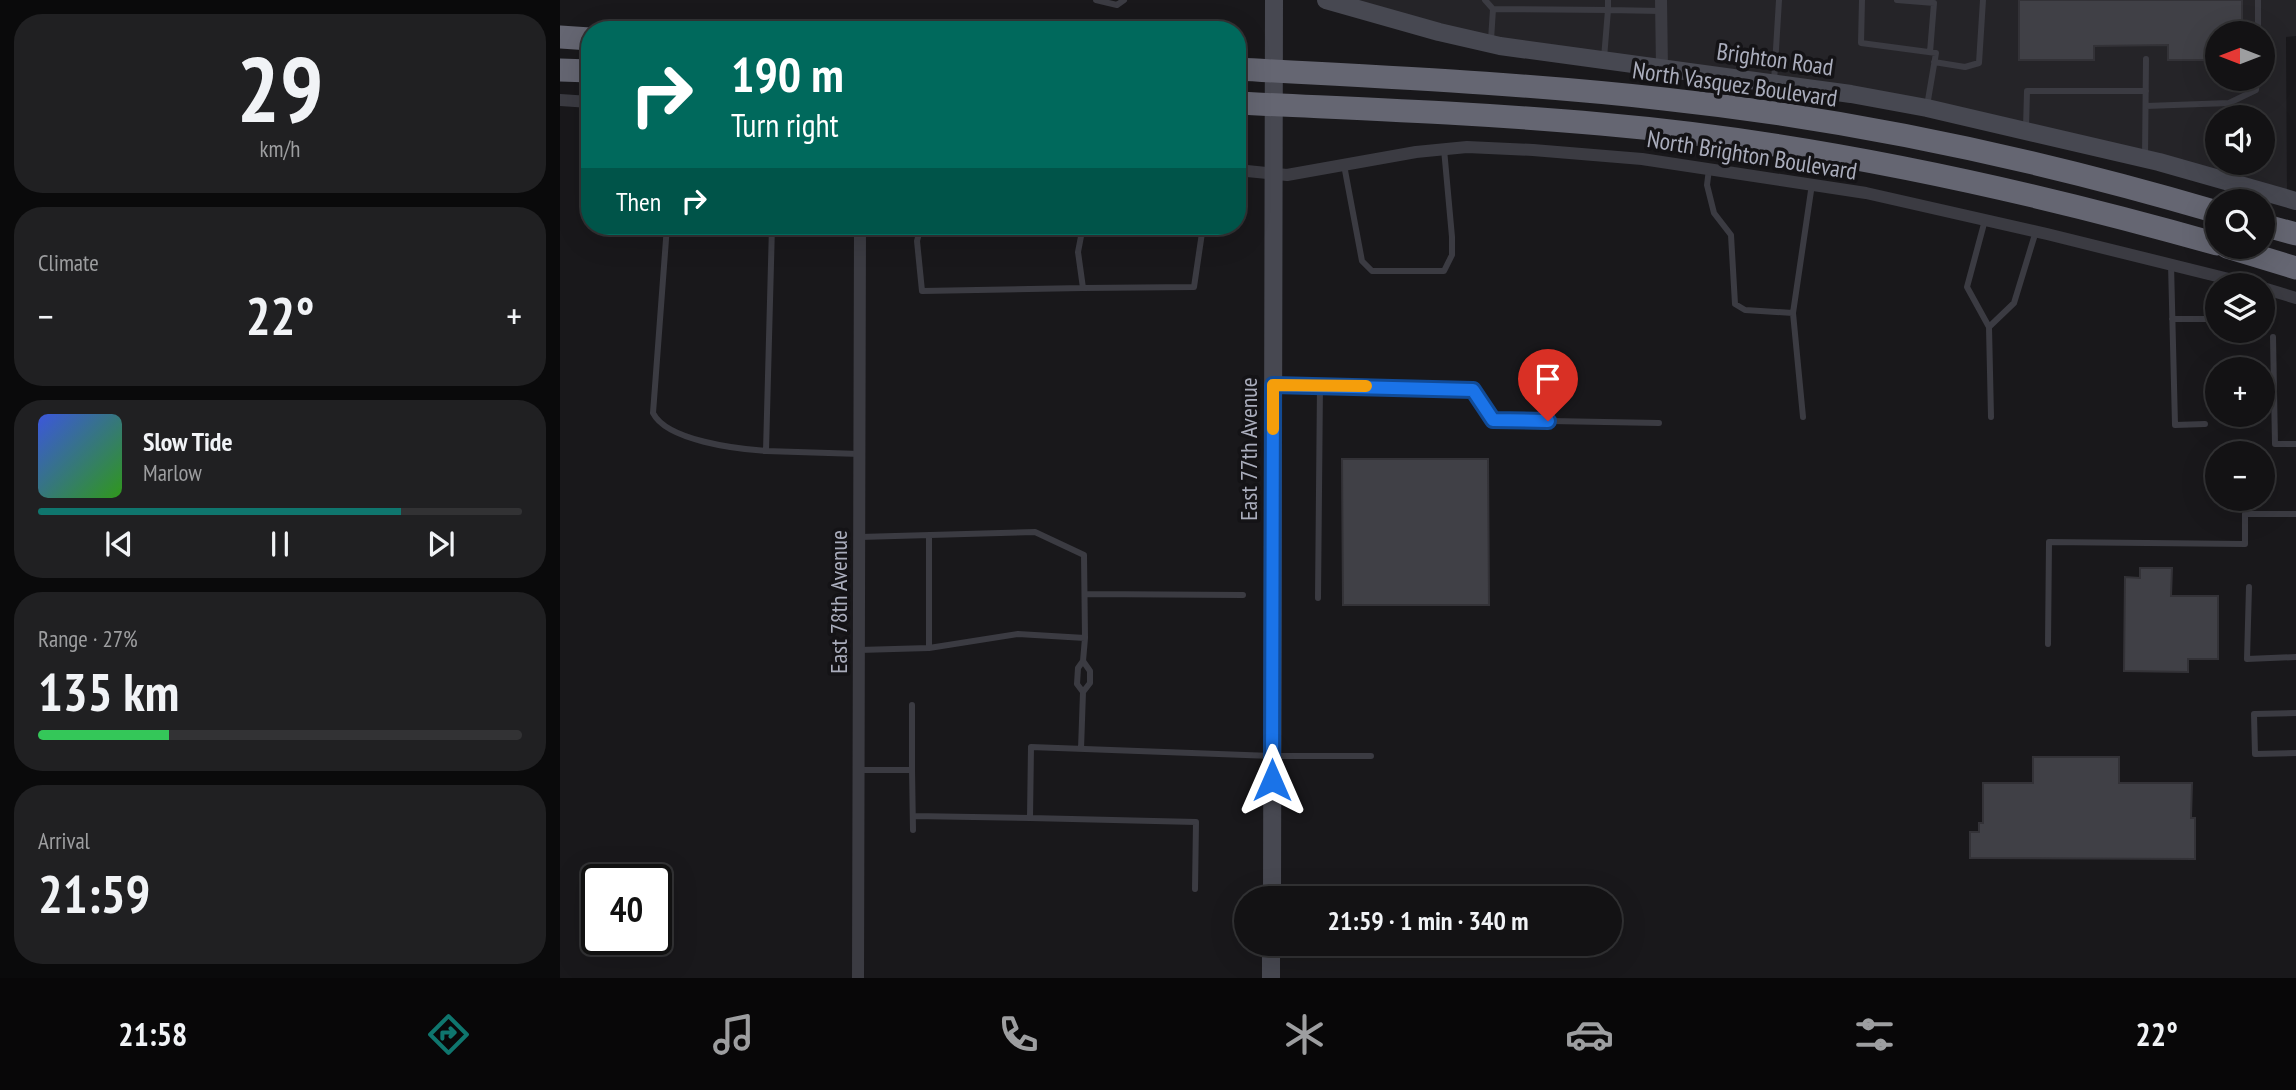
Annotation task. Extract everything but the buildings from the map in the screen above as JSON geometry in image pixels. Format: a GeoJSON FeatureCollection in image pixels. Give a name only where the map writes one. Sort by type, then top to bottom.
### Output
{"type":"FeatureCollection","features":[{"type":"Feature","properties":{"kind":"highway"},"geometry":{"type":"LineString","coordinates":[[560,37],[581,38]]}},
{"type":"Feature","properties":{"kind":"highway"},"geometry":{"type":"LineString","coordinates":[[560,70],[581,71]]}},
{"type":"Feature","properties":{"kind":"highway","name":"North Vasquez Boulevard"},"geometry":{"type":"LineString","coordinates":[[1246,70],[1565,89],[1667,99],[1810,119],[1972,150],[2130,186],[2205,208]]}},
{"type":"Feature","properties":{"kind":"highway"},"geometry":{"type":"LineString","coordinates":[[1246,104],[1602,124],[1741,141],[1973,181],[2071,204],[2205,241]]}},
{"type":"Feature","properties":{"kind":"highway"},"geometry":{"type":"LineString","coordinates":[[2275,228],[2296,234]]}},
{"type":"Feature","properties":{"kind":"highway"},"geometry":{"type":"LineString","coordinates":[[2266,259],[2296,268]]}},
{"type":"Feature","properties":{"kind":"street","name":"East 77th Avenue"},"geometry":{"type":"LineString","coordinates":[[1272,886],[1273,0]]}},
{"type":"Feature","properties":{"kind":"street","name":"Brighton Road"},"geometry":{"type":"LineString","coordinates":[[1326,0],[1490,44],[1927,108],[2146,159],[2296,201]]}},
{"type":"Feature","properties":{"kind":"street"},"geometry":{"type":"LineString","coordinates":[[1661,5],[1662,68]]}},
{"type":"Feature","properties":{"kind":"street"},"geometry":{"type":"LineString","coordinates":[[560,100],[581,101]]}},
{"type":"Feature","properties":{"kind":"street","name":"North Brighton Boulevard"},"geometry":{"type":"LineString","coordinates":[[1246,171],[1294,174],[1467,147],[1643,159],[1866,193],[2036,231],[2171,264],[2205,275]]}},
{"type":"Feature","properties":{"kind":"street","name":"East 78th Avenue"},"geometry":{"type":"LineString","coordinates":[[858,978],[859,235]]}},
{"type":"Feature","properties":{"kind":"street"},"geometry":{"type":"LineString","coordinates":[[2275,292],[2296,298]]}},
{"type":"Feature","properties":{"kind":"street"},"geometry":{"type":"LineString","coordinates":[[1271,978],[1272,956]]}},
{"type":"Feature","properties":{"kind":"lane"},"geometry":{"type":"LineString","coordinates":[[1096,0],[1117,5],[1124,0]]}},
{"type":"Feature","properties":{"kind":"lane"},"geometry":{"type":"LineString","coordinates":[[1485,0],[1493,9],[1490,44]]}},
{"type":"Feature","properties":{"kind":"lane"},"geometry":{"type":"LineString","coordinates":[[1603,60],[1608,0]]}},
{"type":"Feature","properties":{"kind":"lane"},"geometry":{"type":"LineString","coordinates":[[1774,84],[1779,0]]}},
{"type":"Feature","properties":{"kind":"lane"},"geometry":{"type":"LineString","coordinates":[[1862,0],[1861,43],[1936,53],[1927,108]]}},
{"type":"Feature","properties":{"kind":"lane"},"geometry":{"type":"LineString","coordinates":[[1897,0],[1934,3],[1930,52]]}},
{"type":"Feature","properties":{"kind":"lane"},"geometry":{"type":"LineString","coordinates":[[1934,62],[1965,67],[1979,63],[1983,0]]}},
{"type":"Feature","properties":{"kind":"lane"},"geometry":{"type":"LineString","coordinates":[[2258,0],[2258,21]]}},
{"type":"Feature","properties":{"kind":"lane"},"geometry":{"type":"LineString","coordinates":[[1493,9],[1608,10],[1661,5]]}},
{"type":"Feature","properties":{"kind":"lane"},"geometry":{"type":"LineString","coordinates":[[2146,59],[2146,159]]}},
{"type":"Feature","properties":{"kind":"lane"},"geometry":{"type":"LineString","coordinates":[[2026,130],[2027,91],[2146,92]]}},
{"type":"Feature","properties":{"kind":"lane"},"geometry":{"type":"LineString","coordinates":[[2146,106],[2229,103],[2254,91]]}},
{"type":"Feature","properties":{"kind":"lane"},"geometry":{"type":"LineString","coordinates":[[1344,165],[1362,261],[1372,271],[1444,271],[1452,255],[1444,149]]}},
{"type":"Feature","properties":{"kind":"lane"},"geometry":{"type":"LineString","coordinates":[[1709,168],[1707,185],[1714,213],[1731,235],[1735,304],[1745,310],[1793,313]]}},
{"type":"Feature","properties":{"kind":"lane"},"geometry":{"type":"LineString","coordinates":[[1802,417],[1793,313],[1812,184]]}},
{"type":"Feature","properties":{"kind":"lane"},"geometry":{"type":"LineString","coordinates":[[1985,220],[1967,287],[1989,327],[1991,417]]}},
{"type":"Feature","properties":{"kind":"lane"},"geometry":{"type":"LineString","coordinates":[[1989,327],[2014,303],[2036,231]]}},
{"type":"Feature","properties":{"kind":"lane"},"geometry":{"type":"LineString","coordinates":[[666,235],[653,413],[657,421],[669,430],[719,445],[766,451],[860,454]]}},
{"type":"Feature","properties":{"kind":"lane"},"geometry":{"type":"LineString","coordinates":[[766,451],[772,235]]}},
{"type":"Feature","properties":{"kind":"lane"},"geometry":{"type":"LineString","coordinates":[[919,235],[917,242],[922,290],[1194,287],[1202,235]]}},
{"type":"Feature","properties":{"kind":"lane"},"geometry":{"type":"LineString","coordinates":[[1081,235],[1078,253],[1083,288]]}},
{"type":"Feature","properties":{"kind":"lane"},"geometry":{"type":"LineString","coordinates":[[2171,264],[2175,425],[2205,424]]}},
{"type":"Feature","properties":{"kind":"lane"},"geometry":{"type":"LineString","coordinates":[[2172,319],[2205,319]]}},
{"type":"Feature","properties":{"kind":"lane"},"geometry":{"type":"LineString","coordinates":[[2273,343],[2275,444],[2296,444]]}},
{"type":"Feature","properties":{"kind":"lane"},"geometry":{"type":"LineString","coordinates":[[1273,385],[1473,390],[1493,420],[1659,423]]}},
{"type":"Feature","properties":{"kind":"lane"},"geometry":{"type":"LineString","coordinates":[[1318,598],[1320,385]]}},
{"type":"Feature","properties":{"kind":"lane"},"geometry":{"type":"LineString","coordinates":[[2048,644],[2049,542],[2245,544],[2245,514],[2296,514]]}},
{"type":"Feature","properties":{"kind":"lane"},"geometry":{"type":"LineString","coordinates":[[859,537],[1035,532],[1084,555],[1085,638],[1083,661],[1077,676],[1077,684],[1083,692]]}},
{"type":"Feature","properties":{"kind":"lane"},"geometry":{"type":"LineString","coordinates":[[929,535],[929,648]]}},
{"type":"Feature","properties":{"kind":"lane"},"geometry":{"type":"LineString","coordinates":[[2249,587],[2247,659],[2296,657]]}},
{"type":"Feature","properties":{"kind":"lane"},"geometry":{"type":"LineString","coordinates":[[1085,594],[1243,595]]}},
{"type":"Feature","properties":{"kind":"lane"},"geometry":{"type":"LineString","coordinates":[[859,650],[929,648],[1018,634],[1085,638]]}},
{"type":"Feature","properties":{"kind":"lane"},"geometry":{"type":"LineString","coordinates":[[1082,749],[1083,692],[1090,683],[1090,671],[1083,661]]}},
{"type":"Feature","properties":{"kind":"lane"},"geometry":{"type":"LineString","coordinates":[[912,705],[913,830]]}},
{"type":"Feature","properties":{"kind":"lane"},"geometry":{"type":"LineString","coordinates":[[2296,713],[2255,714],[2255,754],[2296,754]]}},
{"type":"Feature","properties":{"kind":"lane"},"geometry":{"type":"LineString","coordinates":[[1030,818],[1031,747],[1371,757]]}},
{"type":"Feature","properties":{"kind":"lane"},"geometry":{"type":"LineString","coordinates":[[858,770],[912,770]]}},
{"type":"Feature","properties":{"kind":"lane"},"geometry":{"type":"LineString","coordinates":[[913,816],[1196,822],[1195,889]]}},
{"type":"Feature","properties":{"kind":"shaded area"},"geometry":{"type":"Polygon","coordinates":[[[1329,0],[2296,0],[2296,36],[2286,37],[2287,199],[2275,196],[2275,189],[2249,189],[2014,127],[1548,53],[1329,0]]]}},
{"type":"Feature","properties":{"kind":"slow traffic"},"geometry":{"type":"LineString","coordinates":[[1273,429],[1273,385],[1366,386]]}},
{"type":"Feature","properties":{"kind":"route"},"geometry":{"type":"LineString","coordinates":[[1272,780],[1273,385],[1473,390],[1493,420],[1548,421]]}}]}
